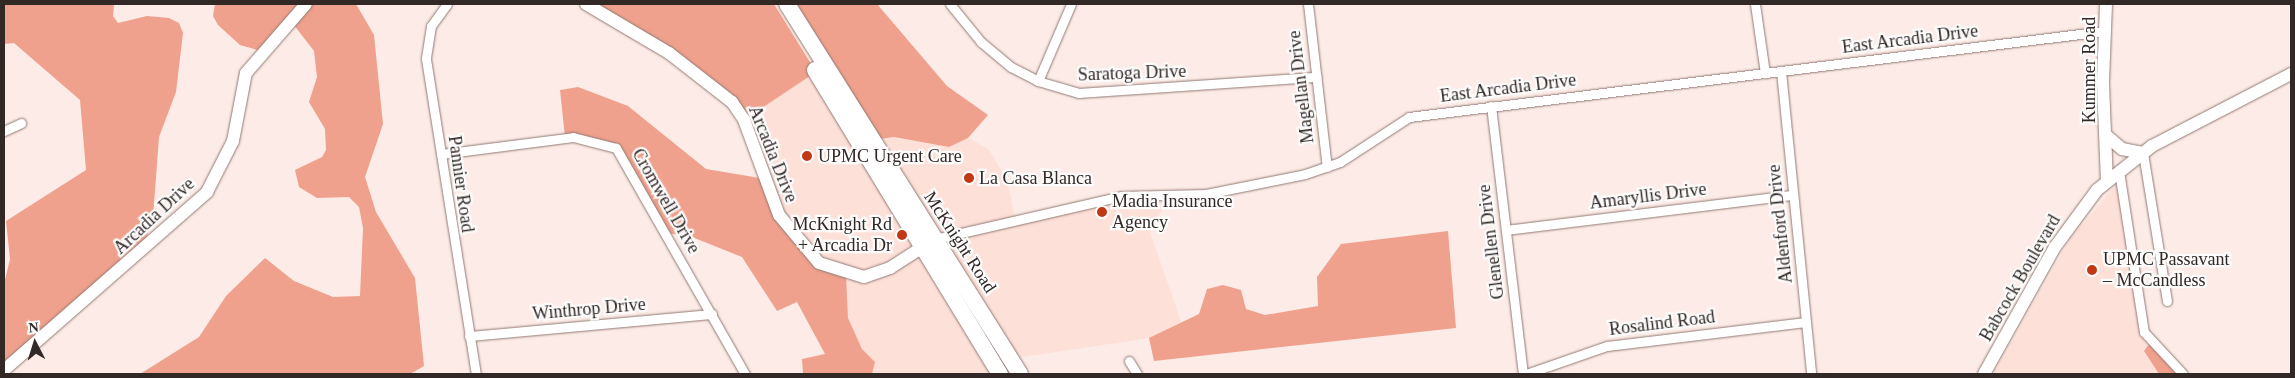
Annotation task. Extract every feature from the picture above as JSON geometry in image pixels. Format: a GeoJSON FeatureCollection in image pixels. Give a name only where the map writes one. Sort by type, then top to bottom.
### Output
{"type":"FeatureCollection","features":[{"type":"Feature","properties":{"kind":"highway","name":"McKnight Road"},"geometry":{"type":"LineString","coordinates":[[774,4],[925,242],[1020,374]]}},
{"type":"Feature","properties":{"kind":"highway","name":"McKnight Road"},"geometry":{"type":"LineString","coordinates":[[787,4],[1000,374]]}},
{"type":"Feature","properties":{"kind":"street","name":"Arcadia Drive"},"geometry":{"type":"LineString","coordinates":[[4,370],[207,192],[233,141],[246,73],[306,4]]}},
{"type":"Feature","properties":{"kind":"street","name":"Pannier Road"},"geometry":{"type":"LineString","coordinates":[[447,4],[431,26],[426,47],[476,374]]}},
{"type":"Feature","properties":{"kind":"street","name":"Arcadia Drive"},"geometry":{"type":"LineString","coordinates":[[586,4],[669,53],[732,102],[744,120],[772,200],[792,235],[819,263],[846,274],[881,264],[925,242]]}},
{"type":"Feature","properties":{"kind":"street","name":"Saratoga Drive"},"geometry":{"type":"LineString","coordinates":[[950,4],[991,52],[1038,81],[1095,94],[1316,77]]}},
{"type":"Feature","properties":{"kind":"street"},"geometry":{"type":"LineString","coordinates":[[1038,81],[1071,4]]}},
{"type":"Feature","properties":{"kind":"street","name":"Magellan Drive"},"geometry":{"type":"LineString","coordinates":[[1308,4],[1327,167]]}},
{"type":"Feature","properties":{"kind":"street"},"geometry":{"type":"LineString","coordinates":[[1755,4],[1765,73]]}},
{"type":"Feature","properties":{"kind":"street","name":"Kummer Road"},"geometry":{"type":"LineString","coordinates":[[2106,4],[2104,31],[2108,181]]}},
{"type":"Feature","properties":{"kind":"street","name":"East Arcadia Drive"},"geometry":{"type":"LineString","coordinates":[[925,242],[1121,196],[1206,194],[1327,167],[1409,117],[2104,31]]}},
{"type":"Feature","properties":{"kind":"street","name":"Aldenford Drive"},"geometry":{"type":"LineString","coordinates":[[1781,71],[1811,374]]}},
{"type":"Feature","properties":{"kind":"street","name":"Babcock Boulevard"},"geometry":{"type":"LineString","coordinates":[[1984,374],[2063,234],[2108,181],[2143,153],[2291,74]]}},
{"type":"Feature","properties":{"kind":"street","name":"Glenellen Drive"},"geometry":{"type":"LineString","coordinates":[[1491,106],[1525,374]]}},
{"type":"Feature","properties":{"kind":"street"},"geometry":{"type":"LineString","coordinates":[[4,131],[21,123]]}},
{"type":"Feature","properties":{"kind":"street","name":"Kummer Road"},"geometry":{"type":"LineString","coordinates":[[2107,136],[2122,148],[2143,153]]}},
{"type":"Feature","properties":{"kind":"street","name":"Cromwell Drive"},"geometry":{"type":"LineString","coordinates":[[441,154],[565,137],[596,139],[616,148],[745,374]]}},
{"type":"Feature","properties":{"kind":"street"},"geometry":{"type":"LineString","coordinates":[[2143,153],[2167,301]]}},
{"type":"Feature","properties":{"kind":"street"},"geometry":{"type":"LineString","coordinates":[[2119,171],[2144,332],[2183,374]]}},
{"type":"Feature","properties":{"kind":"street","name":"Amaryllis Drive"},"geometry":{"type":"LineString","coordinates":[[1506,230],[1793,195]]}},
{"type":"Feature","properties":{"kind":"street","name":"Winthrop Drive"},"geometry":{"type":"LineString","coordinates":[[469,336],[712,314]]}},
{"type":"Feature","properties":{"kind":"street","name":"Rosalind Road"},"geometry":{"type":"LineString","coordinates":[[1525,374],[1607,346],[1806,322]]}},
{"type":"Feature","properties":{"kind":"street"},"geometry":{"type":"LineString","coordinates":[[1129,361],[1137,374]]}},
{"type":"Feature","properties":{"kind":"shaded area"},"geometry":{"type":"Polygon","coordinates":[[[4,4],[114,4],[113,16],[118,23],[147,16],[169,18],[179,23],[183,33],[176,92],[159,137],[153,217],[142,252],[4,370],[4,284],[10,259],[6,221],[86,170],[80,100],[14,43],[4,44],[4,4]]]}},
{"type":"Feature","properties":{"kind":"shaded area"},"geometry":{"type":"Polygon","coordinates":[[[215,4],[356,4],[374,35],[383,124],[365,177],[376,212],[415,278],[424,366],[410,374],[140,374],[199,337],[226,296],[265,258],[294,281],[333,297],[360,296],[363,228],[359,207],[349,197],[317,198],[299,187],[295,170],[322,157],[326,150],[325,129],[309,102],[317,77],[314,51],[290,20],[261,51],[240,45],[218,25],[213,16],[215,4]]]}},
{"type":"Feature","properties":{"kind":"shaded area"},"geometry":{"type":"Polygon","coordinates":[[[586,4],[774,4],[816,72],[744,120],[732,102],[586,4]]]}},
{"type":"Feature","properties":{"kind":"shaded area"},"geometry":{"type":"Polygon","coordinates":[[[787,4],[877,4],[947,86],[988,115],[968,138],[949,147],[894,137],[872,140],[787,4]]]}},
{"type":"Feature","properties":{"kind":"shaded area"},"geometry":{"type":"Polygon","coordinates":[[[816,72],[919,241],[887,262],[852,273],[859,277],[923,248],[1000,374],[872,374],[875,362],[862,349],[848,318],[846,275],[836,272],[791,235],[744,120],[816,72]]]}},
{"type":"Feature","properties":{"kind":"shaded area"},"geometry":{"type":"Polygon","coordinates":[[[578,87],[628,106],[706,169],[765,179],[805,250],[846,275],[848,318],[862,349],[875,362],[872,374],[803,374],[802,359],[825,354],[797,302],[777,311],[742,257],[692,237],[667,233],[616,148],[565,137],[560,90],[578,87]]]}},
{"type":"Feature","properties":{"kind":"shaded area"},"geometry":{"type":"Polygon","coordinates":[[[894,137],[949,147],[968,138],[988,149],[1007,179],[1015,220],[1108,199],[1172,195],[1149,230],[1182,324],[1149,338],[1010,359],[872,140],[894,137]]]}},
{"type":"Feature","properties":{"kind":"shaded area","name":"UPMC Passavant – McCandless"},"geometry":{"type":"Polygon","coordinates":[[[2116,185],[2149,344],[2144,351],[2159,374],[1993,374],[2070,239],[2116,185]]]}},
{"type":"Feature","properties":{"kind":"shaded area"},"geometry":{"type":"Polygon","coordinates":[[[1448,231],[1456,328],[1154,361],[1149,338],[1199,314],[1207,289],[1223,285],[1241,290],[1246,309],[1265,315],[1318,306],[1317,277],[1341,244],[1448,231]]]}},
{"type":"Feature","properties":{"kind":"shaded area"},"geometry":{"type":"Polygon","coordinates":[[[2149,344],[2181,374],[2159,374],[2144,351],[2149,344]]]}},
{"type":"Feature","properties":{"kind":"place","name":"UPMC Urgent Care"},"geometry":{"type":"Point","coordinates":[807,156]}},
{"type":"Feature","properties":{"kind":"place","name":"La Casa Blanca"},"geometry":{"type":"Point","coordinates":[969,178]}},
{"type":"Feature","properties":{"kind":"place","name":"Madia Insurance Agency"},"geometry":{"type":"Point","coordinates":[1102,212]}},
{"type":"Feature","properties":{"kind":"place","name":"McKnight Rd + Arcadia Dr"},"geometry":{"type":"Point","coordinates":[902,235]}},
{"type":"Feature","properties":{"kind":"place","name":"UPMC Passavant – McCandless"},"geometry":{"type":"Point","coordinates":[2092,270]}}]}
